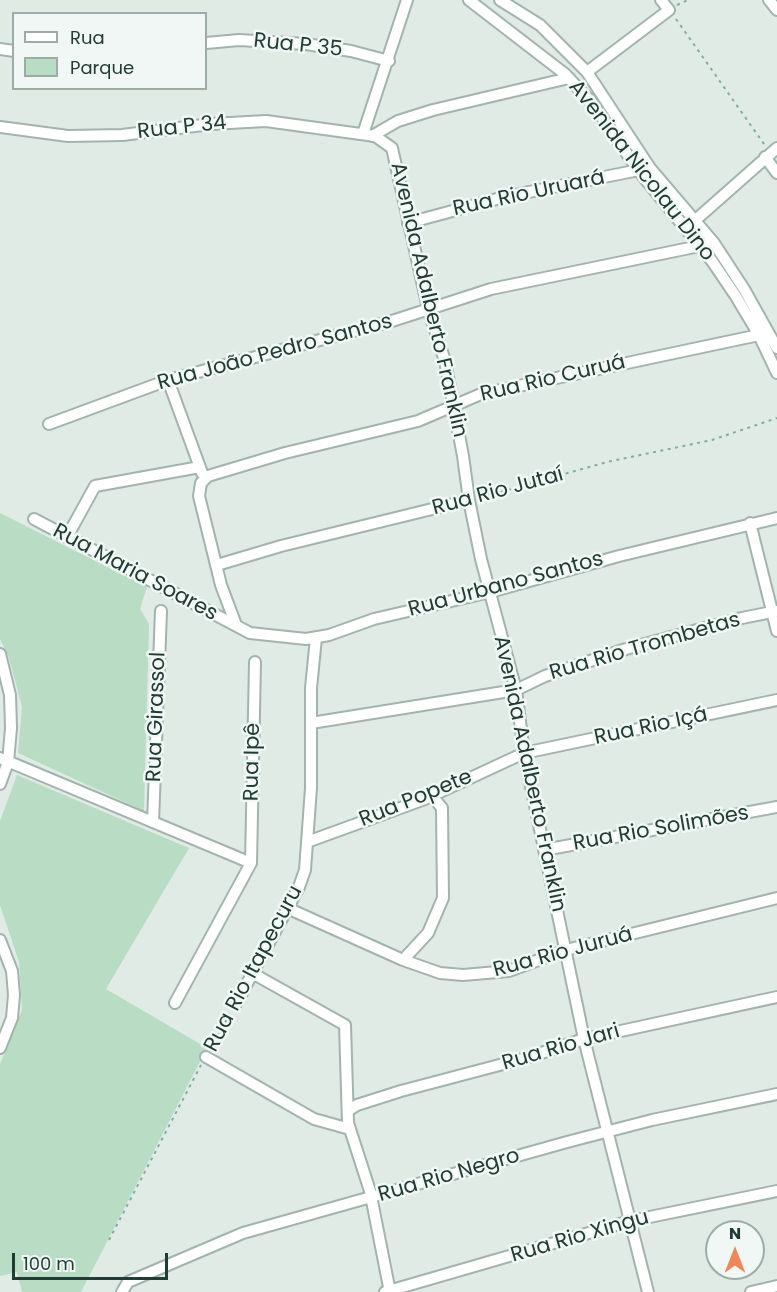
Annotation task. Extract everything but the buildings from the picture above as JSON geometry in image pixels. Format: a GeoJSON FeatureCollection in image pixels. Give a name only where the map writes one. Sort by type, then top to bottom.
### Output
{"type":"FeatureCollection","features":[{"type":"Feature","properties":{"kind":"street"},"geometry":{"type":"LineString","coordinates":[[368,135],[407,0]]}},
{"type":"Feature","properties":{"kind":"street","name":"Avenida Nicolau Dino"},"geometry":{"type":"LineString","coordinates":[[469,0],[569,78],[593,104],[638,170],[700,246],[735,295],[759,335],[777,373]]}},
{"type":"Feature","properties":{"kind":"street","name":"Avenida Nicolau Dino"},"geometry":{"type":"LineString","coordinates":[[500,0],[540,25],[587,72],[650,168],[714,243],[744,289],[777,348]]}},
{"type":"Feature","properties":{"kind":"street"},"geometry":{"type":"LineString","coordinates":[[587,72],[669,10],[661,0]]}},
{"type":"Feature","properties":{"kind":"street"},"geometry":{"type":"LineString","coordinates":[[769,0],[777,10]]}},
{"type":"Feature","properties":{"kind":"street","name":"Rua P 35"},"geometry":{"type":"LineString","coordinates":[[207,43],[239,40],[306,44],[351,51],[389,61]]}},
{"type":"Feature","properties":{"kind":"street"},"geometry":{"type":"LineString","coordinates":[[368,135],[398,121],[434,110],[569,78]]}},
{"type":"Feature","properties":{"kind":"street","name":"Rua P 34"},"geometry":{"type":"LineString","coordinates":[[0,128],[68,136],[266,121],[368,135]]}},
{"type":"Feature","properties":{"kind":"street","name":"Avenida Adalberto Franklin"},"geometry":{"type":"LineString","coordinates":[[368,135],[392,148],[428,308],[445,360],[469,500],[516,690],[524,753],[584,1039],[648,1292]]}},
{"type":"Feature","properties":{"kind":"street"},"geometry":{"type":"LineString","coordinates":[[686,228],[771,152],[777,173]]}},
{"type":"Feature","properties":{"kind":"street","name":"Rua Rio Uruará"},"geometry":{"type":"LineString","coordinates":[[408,223],[504,197],[650,168]]}},
{"type":"Feature","properties":{"kind":"street","name":"Rua João Pedro Santos"},"geometry":{"type":"LineString","coordinates":[[49,424],[168,380],[392,321],[491,289],[714,243]]}},
{"type":"Feature","properties":{"kind":"street","name":"Rua Rio Curuá"},"geometry":{"type":"LineString","coordinates":[[208,476],[418,421],[482,394],[759,335]]}},
{"type":"Feature","properties":{"kind":"street"},"geometry":{"type":"LineString","coordinates":[[168,380],[200,467],[208,476],[199,496],[231,616],[237,626]]}},
{"type":"Feature","properties":{"kind":"street"},"geometry":{"type":"LineString","coordinates":[[67,537],[95,486],[200,467]]}},
{"type":"Feature","properties":{"kind":"street","name":"Rua Rio Jutaí"},"geometry":{"type":"LineString","coordinates":[[217,565],[469,500]]}},
{"type":"Feature","properties":{"kind":"street","name":"Rua Urbano Santos"},"geometry":{"type":"LineString","coordinates":[[237,626],[256,635],[316,638],[374,619],[490,592],[750,523],[777,518]]}},
{"type":"Feature","properties":{"kind":"street","name":"Rua Maria Soares"},"geometry":{"type":"LineString","coordinates":[[34,519],[237,626]]}},
{"type":"Feature","properties":{"kind":"street"},"geometry":{"type":"LineString","coordinates":[[750,523],[775,612],[777,631]]}},
{"type":"Feature","properties":{"kind":"street","name":"Rua Girassol"},"geometry":{"type":"LineString","coordinates":[[153,822],[161,611]]}},
{"type":"Feature","properties":{"kind":"street","name":"Rua Rio Trombetas"},"geometry":{"type":"LineString","coordinates":[[311,723],[516,690],[545,676],[626,649],[775,612]]}},
{"type":"Feature","properties":{"kind":"street","name":"Rua Rio Itapecuru"},"geometry":{"type":"LineString","coordinates":[[236,1004],[303,878],[311,788],[311,688],[316,638]]}},
{"type":"Feature","properties":{"kind":"street"},"geometry":{"type":"LineString","coordinates":[[0,784],[10,695],[1,657]]}},
{"type":"Feature","properties":{"kind":"street","name":"Rua Ipê"},"geometry":{"type":"LineString","coordinates":[[251,863],[255,662]]}},
{"type":"Feature","properties":{"kind":"street","name":"Rua Rio Içá"},"geometry":{"type":"LineString","coordinates":[[524,753],[777,700]]}},
{"type":"Feature","properties":{"kind":"street","name":"Rua Popete"},"geometry":{"type":"LineString","coordinates":[[307,842],[432,796],[524,753]]}},
{"type":"Feature","properties":{"kind":"street"},"geometry":{"type":"LineString","coordinates":[[4,760],[251,863],[175,1003]]}},
{"type":"Feature","properties":{"kind":"street"},"geometry":{"type":"LineString","coordinates":[[403,960],[428,933],[444,898],[442,808],[432,796]]}},
{"type":"Feature","properties":{"kind":"street","name":"Rua Rio Solimões"},"geometry":{"type":"LineString","coordinates":[[544,850],[777,807]]}},
{"type":"Feature","properties":{"kind":"street","name":"Rua Rio Juruá"},"geometry":{"type":"LineString","coordinates":[[287,908],[403,960],[440,973],[487,974],[509,971],[566,950],[777,898]]}},
{"type":"Feature","properties":{"kind":"street"},"geometry":{"type":"LineString","coordinates":[[0,940],[12,971],[14,995],[12,1018],[0,1048]]}},
{"type":"Feature","properties":{"kind":"street"},"geometry":{"type":"LineString","coordinates":[[252,974],[345,1025],[350,1129],[371,1198],[388,1291]]}},
{"type":"Feature","properties":{"kind":"street","name":"Rua Rio Jari"},"geometry":{"type":"LineString","coordinates":[[349,1110],[357,1105],[390,1095],[526,1058],[584,1039],[777,997]]}},
{"type":"Feature","properties":{"kind":"street"},"geometry":{"type":"LineString","coordinates":[[206,1057],[314,1119],[350,1129]]}},
{"type":"Feature","properties":{"kind":"street","name":"Rua Rio Negro"},"geometry":{"type":"LineString","coordinates":[[122,1292],[128,1282],[243,1233],[608,1132],[777,1094]]}},
{"type":"Feature","properties":{"kind":"street","name":"Rua Rio Xingu"},"geometry":{"type":"LineString","coordinates":[[388,1291],[630,1221],[777,1191]]}},
{"type":"Feature","properties":{"kind":"street"},"geometry":{"type":"LineString","coordinates":[[751,1292],[777,1286]]}},
{"type":"Feature","properties":{"kind":"path"},"geometry":{"type":"LineString","coordinates":[[669,10],[771,152]]}},
{"type":"Feature","properties":{"kind":"path","name":"Rua Rio Jutaí"},"geometry":{"type":"LineString","coordinates":[[469,500],[608,462],[712,440],[777,418]]}},
{"type":"Feature","properties":{"kind":"path","name":"Rua Rio Itapecuru"},"geometry":{"type":"LineString","coordinates":[[109,1240],[236,1004]]}},
{"type":"Feature","properties":{"kind":"green space"},"geometry":{"type":"Polygon","coordinates":[[[0,513],[147,587],[140,609],[149,624],[144,811],[18,753],[22,707],[9,658],[0,639],[0,513]]]}},
{"type":"Feature","properties":{"kind":"green space"},"geometry":{"type":"Polygon","coordinates":[[[17,775],[189,848],[106,989],[207,1048],[81,1292],[22,1292],[17,1272],[0,1276],[0,1064],[22,1010],[19,962],[0,905],[0,821],[17,775]]]}}]}
